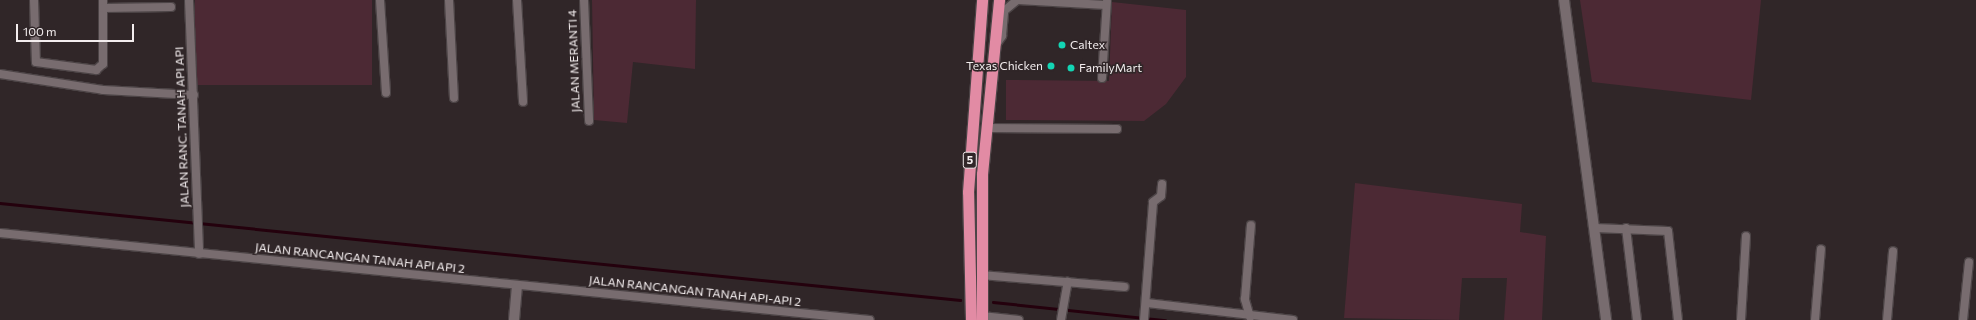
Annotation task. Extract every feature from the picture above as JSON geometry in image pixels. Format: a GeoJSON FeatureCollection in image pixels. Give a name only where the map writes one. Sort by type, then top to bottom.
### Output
{"type":"FeatureCollection","features":[{"type":"Feature","properties":{"kind":"highway","name":"5"},"geometry":{"type":"LineString","coordinates":[[971,320],[968,192],[982,0]]}},
{"type":"Feature","properties":{"kind":"highway","name":"5"},"geometry":{"type":"LineString","coordinates":[[982,318],[982,174],[999,0]]}},
{"type":"Feature","properties":{"kind":"street"},"geometry":{"type":"LineString","coordinates":[[34,0],[36,62],[101,68],[103,4],[171,7]]}},
{"type":"Feature","properties":{"kind":"street","name":"JALAN RANC. TANAH API API"},"geometry":{"type":"LineString","coordinates":[[190,0],[199,254]]}},
{"type":"Feature","properties":{"kind":"street"},"geometry":{"type":"LineString","coordinates":[[380,0],[386,93]]}},
{"type":"Feature","properties":{"kind":"street"},"geometry":{"type":"LineString","coordinates":[[449,0],[454,98]]}},
{"type":"Feature","properties":{"kind":"street"},"geometry":{"type":"LineString","coordinates":[[518,0],[523,102]]}},
{"type":"Feature","properties":{"kind":"street","name":"JALAN MERANTI 4"},"geometry":{"type":"LineString","coordinates":[[584,0],[589,121]]}},
{"type":"Feature","properties":{"kind":"street"},"geometry":{"type":"LineString","coordinates":[[994,48],[1002,36],[1004,11],[1020,0],[1107,2],[1102,78]]}},
{"type":"Feature","properties":{"kind":"street"},"geometry":{"type":"LineString","coordinates":[[1564,0],[1606,320]]}},
{"type":"Feature","properties":{"kind":"street"},"geometry":{"type":"LineString","coordinates":[[0,74],[103,90],[194,95]]}},
{"type":"Feature","properties":{"kind":"street"},"geometry":{"type":"LineString","coordinates":[[986,128],[1118,129]]}},
{"type":"Feature","properties":{"kind":"street"},"geometry":{"type":"LineString","coordinates":[[1145,317],[1153,202],[1160,196],[1162,184]]}},
{"type":"Feature","properties":{"kind":"street"},"geometry":{"type":"LineString","coordinates":[[1249,317],[1245,299],[1251,225]]}},
{"type":"Feature","properties":{"kind":"street"},"geometry":{"type":"LineString","coordinates":[[1595,228],[1626,228],[1668,231],[1678,320]]}},
{"type":"Feature","properties":{"kind":"street"},"geometry":{"type":"LineString","coordinates":[[1626,228],[1637,320]]}},
{"type":"Feature","properties":{"kind":"street"},"geometry":{"type":"LineString","coordinates":[[0,233],[199,254]]}},
{"type":"Feature","properties":{"kind":"street"},"geometry":{"type":"LineString","coordinates":[[1741,320],[1746,236]]}},
{"type":"Feature","properties":{"kind":"street"},"geometry":{"type":"LineString","coordinates":[[1815,320],[1821,249]]}},
{"type":"Feature","properties":{"kind":"street"},"geometry":{"type":"LineString","coordinates":[[1887,320],[1893,251]]}},
{"type":"Feature","properties":{"kind":"street","name":"JALAN RANCANGAN TANAH API API 2"},"geometry":{"type":"LineString","coordinates":[[199,254],[517,286]]}},
{"type":"Feature","properties":{"kind":"street"},"geometry":{"type":"LineString","coordinates":[[1963,320],[1969,262]]}},
{"type":"Feature","properties":{"kind":"street"},"geometry":{"type":"LineString","coordinates":[[982,275],[1124,287]]}},
{"type":"Feature","properties":{"kind":"street"},"geometry":{"type":"LineString","coordinates":[[1061,318],[1068,282]]}},
{"type":"Feature","properties":{"kind":"street"},"geometry":{"type":"LineString","coordinates":[[514,320],[517,286]]}},
{"type":"Feature","properties":{"kind":"street","name":"JALAN RANCANGAN TANAH API-API 2"},"geometry":{"type":"LineString","coordinates":[[517,286],[870,320]]}},
{"type":"Feature","properties":{"kind":"street"},"geometry":{"type":"LineString","coordinates":[[1147,303],[1249,317],[1293,320]]}},
{"type":"Feature","properties":{"kind":"street"},"geometry":{"type":"LineString","coordinates":[[982,318],[1019,320]]}},
{"type":"Feature","properties":{"kind":"shaded area"},"geometry":{"type":"Polygon","coordinates":[[[195,0],[372,0],[372,85],[195,85],[195,0]]]}},
{"type":"Feature","properties":{"kind":"shaded area"},"geometry":{"type":"Polygon","coordinates":[[[592,0],[696,0],[695,69],[633,62],[627,123],[594,120],[592,0]]]}},
{"type":"Feature","properties":{"kind":"shaded area"},"geometry":{"type":"Polygon","coordinates":[[[1580,0],[1761,0],[1751,100],[1592,82],[1580,0]]]}},
{"type":"Feature","properties":{"kind":"shaded area"},"geometry":{"type":"Polygon","coordinates":[[[1112,2],[1186,10],[1186,77],[1166,104],[1144,121],[1006,120],[1006,80],[1109,81],[1112,2]]]}},
{"type":"Feature","properties":{"kind":"shaded area"},"geometry":{"type":"Polygon","coordinates":[[[1355,183],[1522,204],[1520,232],[1546,236],[1542,320],[1504,320],[1507,278],[1462,278],[1459,320],[1344,318],[1355,183]]]}},
{"type":"Feature","properties":{"kind":"waterway"},"geometry":{"type":"LineString","coordinates":[[0,203],[960,300]]}},
{"type":"Feature","properties":{"kind":"waterway"},"geometry":{"type":"LineString","coordinates":[[993,302],[1165,320]]}},
{"type":"Feature","properties":{"kind":"place","name":"Caltex"},"geometry":{"type":"Point","coordinates":[1062,45]}},
{"type":"Feature","properties":{"kind":"place","name":"Texas Chicken"},"geometry":{"type":"Point","coordinates":[1051,66]}},
{"type":"Feature","properties":{"kind":"place","name":"FamilyMart"},"geometry":{"type":"Point","coordinates":[1071,68]}}]}
